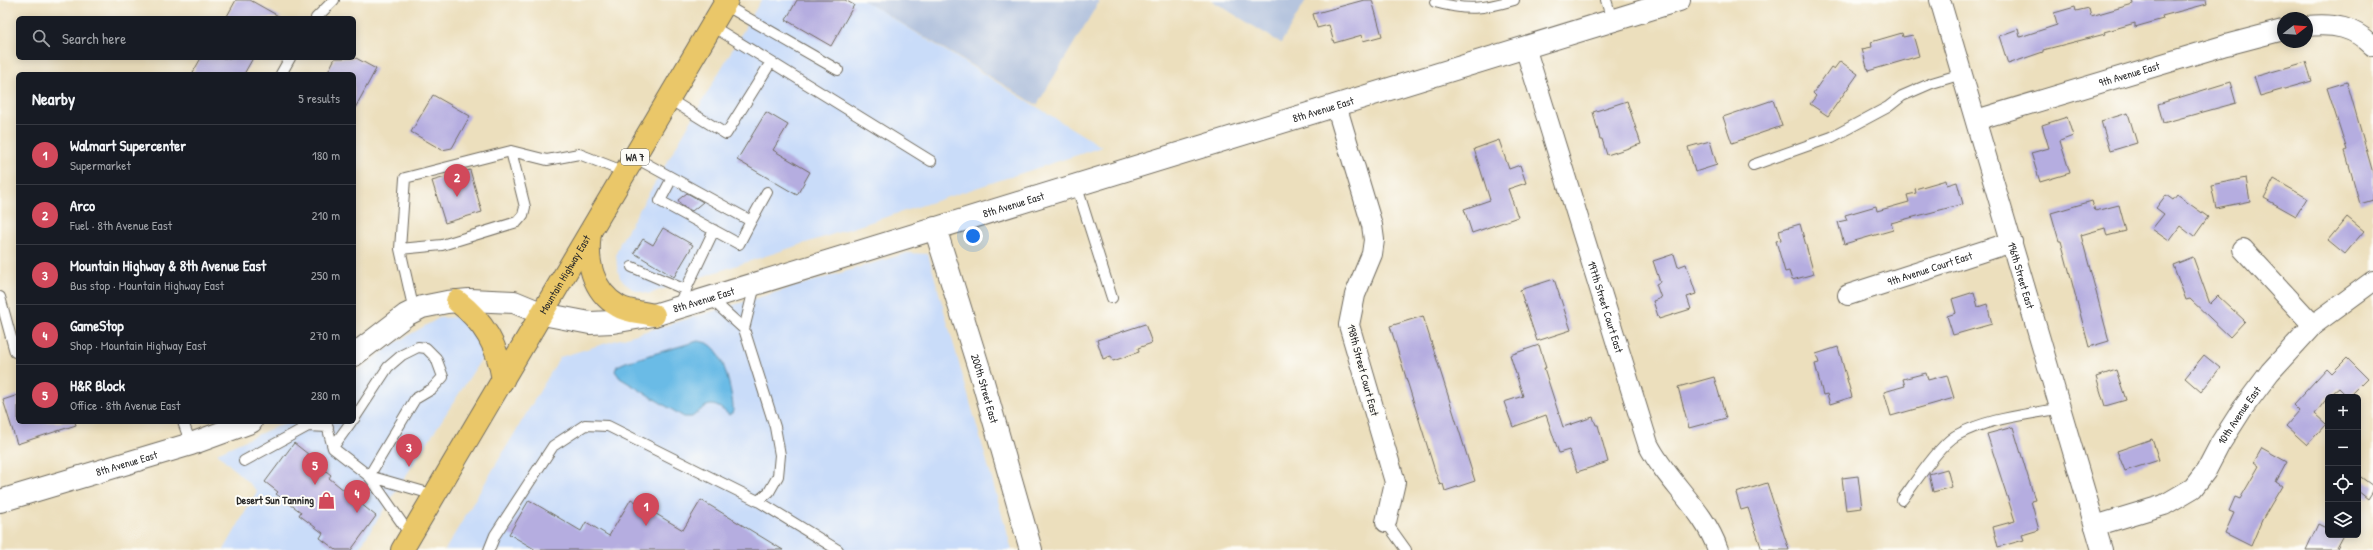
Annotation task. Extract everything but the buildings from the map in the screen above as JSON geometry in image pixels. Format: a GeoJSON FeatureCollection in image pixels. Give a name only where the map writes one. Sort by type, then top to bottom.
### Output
{"type":"FeatureCollection","features":[{"type":"Feature","properties":{"kind":"main road","name":"Mountain Highway East"},"geometry":{"type":"LineString","coordinates":[[407,543],[726,2]]}},
{"type":"Feature","properties":{"kind":"main road"},"geometry":{"type":"LineString","coordinates":[[590,232],[588,244],[591,267],[600,290],[618,306],[654,315]]}},
{"type":"Feature","properties":{"kind":"main road"},"geometry":{"type":"LineString","coordinates":[[457,301],[469,311],[489,335],[499,360],[503,380]]}},
{"type":"Feature","properties":{"kind":"street","name":"8th Avenue East"},"geometry":{"type":"LineString","coordinates":[[356,354],[414,311],[422,307],[457,301],[514,302],[543,314],[590,323],[613,322],[654,315],[681,299],[710,298],[1076,184],[1525,47],[1609,10],[1679,0]]}},
{"type":"Feature","properties":{"kind":"street","name":"196th Street East"},"geometry":{"type":"LineString","coordinates":[[1940,0],[2102,550]]}},
{"type":"Feature","properties":{"kind":"street"},"geometry":{"type":"LineString","coordinates":[[2313,25],[2320,24],[2352,29],[2362,35],[2373,46]]}},
{"type":"Feature","properties":{"kind":"street","name":"9th Avenue East"},"geometry":{"type":"LineString","coordinates":[[1976,120],[2226,45],[2277,32]]}},
{"type":"Feature","properties":{"kind":"street","name":"197th Street Court East"},"geometry":{"type":"LineString","coordinates":[[1525,47],[1648,444],[1663,469],[1705,525],[1718,550]]}},
{"type":"Feature","properties":{"kind":"street","name":"198th Street Court East"},"geometry":{"type":"LineString","coordinates":[[1336,105],[1372,225],[1374,240],[1372,254],[1355,295],[1349,325],[1395,482],[1386,522]]}},
{"type":"Feature","properties":{"kind":"street","name":"200th Street East"},"geometry":{"type":"LineString","coordinates":[[935,228],[981,375],[1031,550]]}},
{"type":"Feature","properties":{"kind":"street","name":"9th Avenue Court East"},"geometry":{"type":"LineString","coordinates":[[1848,295],[2012,242]]}},
{"type":"Feature","properties":{"kind":"street"},"geometry":{"type":"LineString","coordinates":[[2243,249],[2313,325]]}},
{"type":"Feature","properties":{"kind":"street","name":"10th Avenue East"},"geometry":{"type":"LineString","coordinates":[[2095,526],[2164,505],[2193,488],[2206,471],[2220,444],[2243,408],[2270,372],[2313,325],[2373,281]]}},
{"type":"Feature","properties":{"kind":"street","name":"8th Avenue East"},"geometry":{"type":"LineString","coordinates":[[0,501],[191,444],[246,424]]}},
{"type":"Feature","properties":{"kind":"lane"},"geometry":{"type":"LineString","coordinates":[[318,16],[334,0]]}},
{"type":"Feature","properties":{"kind":"lane"},"geometry":{"type":"LineString","coordinates":[[1435,2],[1470,9],[1485,9],[1514,0]]}},
{"type":"Feature","properties":{"kind":"lane"},"geometry":{"type":"LineString","coordinates":[[726,2],[838,70]]}},
{"type":"Feature","properties":{"kind":"lane"},"geometry":{"type":"LineString","coordinates":[[712,26],[931,161]]}},
{"type":"Feature","properties":{"kind":"lane"},"geometry":{"type":"LineString","coordinates":[[282,72],[289,60]]}},
{"type":"Feature","properties":{"kind":"lane"},"geometry":{"type":"LineString","coordinates":[[669,99],[726,134],[770,62]]}},
{"type":"Feature","properties":{"kind":"lane"},"geometry":{"type":"LineString","coordinates":[[1753,166],[1832,137],[1882,110],[1902,96],[1932,83],[1962,74]]}},
{"type":"Feature","properties":{"kind":"lane"},"geometry":{"type":"LineString","coordinates":[[400,249],[442,244],[517,222],[523,215],[525,207],[511,151]]}},
{"type":"Feature","properties":{"kind":"lane"},"geometry":{"type":"LineString","coordinates":[[414,311],[400,249],[405,178],[511,151],[547,160],[579,154],[630,165],[672,178],[751,220]]}},
{"type":"Feature","properties":{"kind":"lane"},"geometry":{"type":"LineString","coordinates":[[672,178],[660,201],[739,244],[766,192]]}},
{"type":"Feature","properties":{"kind":"lane"},"geometry":{"type":"LineString","coordinates":[[1076,184],[1112,298]]}},
{"type":"Feature","properties":{"kind":"lane"},"geometry":{"type":"LineString","coordinates":[[632,267],[681,299],[714,230]]}},
{"type":"Feature","properties":{"kind":"lane"},"geometry":{"type":"LineString","coordinates":[[744,329],[755,284]]}},
{"type":"Feature","properties":{"kind":"lane"},"geometry":{"type":"LineString","coordinates":[[0,297],[16,352]]}},
{"type":"Feature","properties":{"kind":"lane"},"geometry":{"type":"LineString","coordinates":[[710,298],[744,329],[775,427],[780,455],[778,476],[769,492],[758,501]]}},
{"type":"Feature","properties":{"kind":"lane"},"geometry":{"type":"LineString","coordinates":[[356,416],[369,399],[388,367],[402,355],[418,347],[426,348],[436,358],[443,378],[432,389],[415,399],[369,476]]}},
{"type":"Feature","properties":{"kind":"lane"},"geometry":{"type":"LineString","coordinates":[[1902,500],[1929,463],[1956,435],[1991,422],[2061,408]]}},
{"type":"Feature","properties":{"kind":"lane"},"geometry":{"type":"LineString","coordinates":[[184,424],[191,444]]}},
{"type":"Feature","properties":{"kind":"lane"},"geometry":{"type":"LineString","coordinates":[[244,461],[308,426],[327,424],[333,447],[369,476],[407,543]]}},
{"type":"Feature","properties":{"kind":"lane"},"geometry":{"type":"LineString","coordinates":[[333,447],[350,424]]}},
{"type":"Feature","properties":{"kind":"lane"},"geometry":{"type":"LineString","coordinates":[[489,550],[495,535],[553,446],[585,425],[608,426],[758,501],[838,550]]}},
{"type":"Feature","properties":{"kind":"lane"},"geometry":{"type":"LineString","coordinates":[[369,476],[435,495]]}},
{"type":"Feature","properties":{"kind":"lane"},"geometry":{"type":"LineString","coordinates":[[1386,522],[1406,550]]}},
{"type":"Feature","properties":{"kind":"shaded area"},"geometry":{"type":"Polygon","coordinates":[[[761,0],[863,0],[1102,147],[648,294],[632,289],[620,278],[617,267],[616,254],[620,243],[761,0]]]}},
{"type":"Feature","properties":{"kind":"shaded area"},"geometry":{"type":"Polygon","coordinates":[[[863,0],[1100,0],[1037,105],[863,0]]]}},
{"type":"Feature","properties":{"kind":"shaded area"},"geometry":{"type":"Polygon","coordinates":[[[1211,0],[1306,0],[1281,43],[1211,0]]]}},
{"type":"Feature","properties":{"kind":"shaded area"},"geometry":{"type":"Polygon","coordinates":[[[907,253],[928,254],[1012,550],[445,550],[560,357],[907,253]]]}},
{"type":"Feature","properties":{"kind":"shaded area"},"geometry":{"type":"Polygon","coordinates":[[[458,317],[475,332],[482,358],[358,550],[224,550],[257,491],[217,453],[282,424],[356,424],[356,372],[395,343],[439,318],[458,317]]]}},
{"type":"Feature","properties":{"kind":"water"},"geometry":{"type":"Polygon","coordinates":[[[698,341],[711,345],[722,361],[732,398],[733,412],[729,415],[718,407],[710,405],[706,406],[692,417],[684,417],[620,378],[615,371],[617,366],[626,362],[698,341]]]}},
{"type":"Feature","properties":{"kind":"place","name":"Arco"},"geometry":{"type":"Point","coordinates":[457,197]}},
{"type":"Feature","properties":{"kind":"place","name":"Mountain Highway & 8th Avenue East"},"geometry":{"type":"Point","coordinates":[409,467]}},
{"type":"Feature","properties":{"kind":"place","name":"H&R Block"},"geometry":{"type":"Point","coordinates":[315,485]}},
{"type":"Feature","properties":{"kind":"place","name":"Desert Sun Tanning"},"geometry":{"type":"Point","coordinates":[327,500]}},
{"type":"Feature","properties":{"kind":"place","name":"GameStop"},"geometry":{"type":"Point","coordinates":[357,513]}},
{"type":"Feature","properties":{"kind":"place","name":"Walmart Supercenter"},"geometry":{"type":"Point","coordinates":[646,526]}}]}
